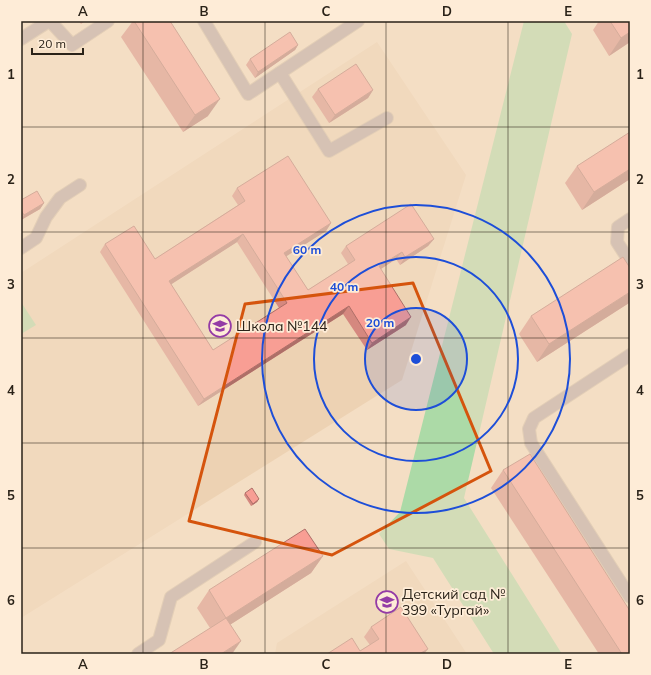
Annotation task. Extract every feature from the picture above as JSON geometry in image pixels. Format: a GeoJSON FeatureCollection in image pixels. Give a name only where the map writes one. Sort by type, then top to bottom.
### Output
{"type":"FeatureCollection","features":[{"type":"Feature","properties":{"kind":"lane"},"geometry":{"type":"LineString","coordinates":[[21,39],[50,21],[72,45],[108,21]]}},
{"type":"Feature","properties":{"kind":"lane"},"geometry":{"type":"LineString","coordinates":[[204,21],[248,94],[358,21]]}},
{"type":"Feature","properties":{"kind":"lane"},"geometry":{"type":"LineString","coordinates":[[280,73],[329,151],[387,118]]}},
{"type":"Feature","properties":{"kind":"lane"},"geometry":{"type":"LineString","coordinates":[[21,248],[36,238],[46,217],[60,198],[80,185]]}},
{"type":"Feature","properties":{"kind":"lane"},"geometry":{"type":"LineString","coordinates":[[630,219],[618,227],[617,242],[630,262]]}},
{"type":"Feature","properties":{"kind":"lane"},"geometry":{"type":"LineString","coordinates":[[630,355],[534,418],[529,429],[531,443],[630,597]]}},
{"type":"Feature","properties":{"kind":"lane"},"geometry":{"type":"LineString","coordinates":[[138,654],[159,640],[171,597],[255,542]]}},
{"type":"Feature","properties":{"kind":"highlighted area"},"geometry":{"type":"Polygon","coordinates":[[[413,283],[491,471],[332,555],[189,521],[245,304],[413,283]]]}},
{"type":"Feature","properties":{"kind":"shaded area","name":"Школа №144"},"geometry":{"type":"Polygon","coordinates":[[[377,42],[466,175],[402,380],[21,618],[21,273],[377,42]]]}},
{"type":"Feature","properties":{"kind":"shaded area","name":"Детский сад № 399 «Тургай»"},"geometry":{"type":"Polygon","coordinates":[[[406,561],[467,654],[275,654],[277,643],[406,561]]]}},
{"type":"Feature","properties":{"kind":"green space"},"geometry":{"type":"Polygon","coordinates":[[[524,21],[564,21],[572,34],[464,498],[562,654],[494,654],[433,558],[389,549],[379,534],[400,512],[524,21]]]}},
{"type":"Feature","properties":{"kind":"green space"},"geometry":{"type":"Polygon","coordinates":[[[21,302],[36,325],[21,334],[21,302]]]}},
{"type":"Feature","properties":{"kind":"building"},"geometry":{"type":"Polygon","coordinates":[[[134,21],[170,21],[220,99],[195,115],[134,21]]]}},
{"type":"Feature","properties":{"kind":"building"},"geometry":{"type":"Polygon","coordinates":[[[610,21],[630,21],[630,32],[621,38],[610,21]]]}},
{"type":"Feature","properties":{"kind":"building"},"geometry":{"type":"Polygon","coordinates":[[[290,32],[298,45],[258,72],[250,59],[290,32]]]}},
{"type":"Feature","properties":{"kind":"building"},"geometry":{"type":"Polygon","coordinates":[[[356,64],[373,90],[335,115],[318,89],[356,64]]]}},
{"type":"Feature","properties":{"kind":"building"},"geometry":{"type":"Polygon","coordinates":[[[630,132],[630,169],[594,192],[577,166],[630,132]]]}},
{"type":"Feature","properties":{"kind":"building"},"geometry":{"type":"Polygon","coordinates":[[[288,156],[331,223],[284,253],[308,290],[355,260],[346,246],[411,204],[434,239],[405,257],[402,252],[379,266],[411,317],[372,343],[349,306],[204,399],[105,244],[134,226],[155,259],[245,201],[237,188],[288,156]],[[243,234],[169,281],[213,350],[287,303],[243,234]]]}},
{"type":"Feature","properties":{"kind":"building"},"geometry":{"type":"Polygon","coordinates":[[[37,191],[44,203],[24,215],[21,210],[21,200],[37,191]]]}},
{"type":"Feature","properties":{"kind":"building"},"geometry":{"type":"Polygon","coordinates":[[[623,257],[630,268],[630,292],[549,344],[531,316],[623,257]]]}},
{"type":"Feature","properties":{"kind":"building"},"geometry":{"type":"Polygon","coordinates":[[[530,454],[630,611],[630,654],[622,654],[503,470],[530,454]]]}},
{"type":"Feature","properties":{"kind":"building"},"geometry":{"type":"Polygon","coordinates":[[[252,488],[259,499],[253,504],[245,493],[252,488]]]}},
{"type":"Feature","properties":{"kind":"building"},"geometry":{"type":"Polygon","coordinates":[[[305,529],[323,556],[226,618],[209,590],[305,529]]]}},
{"type":"Feature","properties":{"kind":"building"},"geometry":{"type":"Polygon","coordinates":[[[401,607],[428,649],[419,654],[327,654],[352,638],[360,651],[379,639],[371,627],[401,607]]]}},
{"type":"Feature","properties":{"kind":"building"},"geometry":{"type":"Polygon","coordinates":[[[226,618],[241,641],[221,654],[169,654],[226,618]]]}},
{"type":"Feature","properties":{"kind":"place","name":"Школа №144"},"geometry":{"type":"Point","coordinates":[220,326]}},
{"type":"Feature","properties":{"kind":"place","name":"Детский сад № 399 «Тургай»"},"geometry":{"type":"Point","coordinates":[387,602]}}]}
